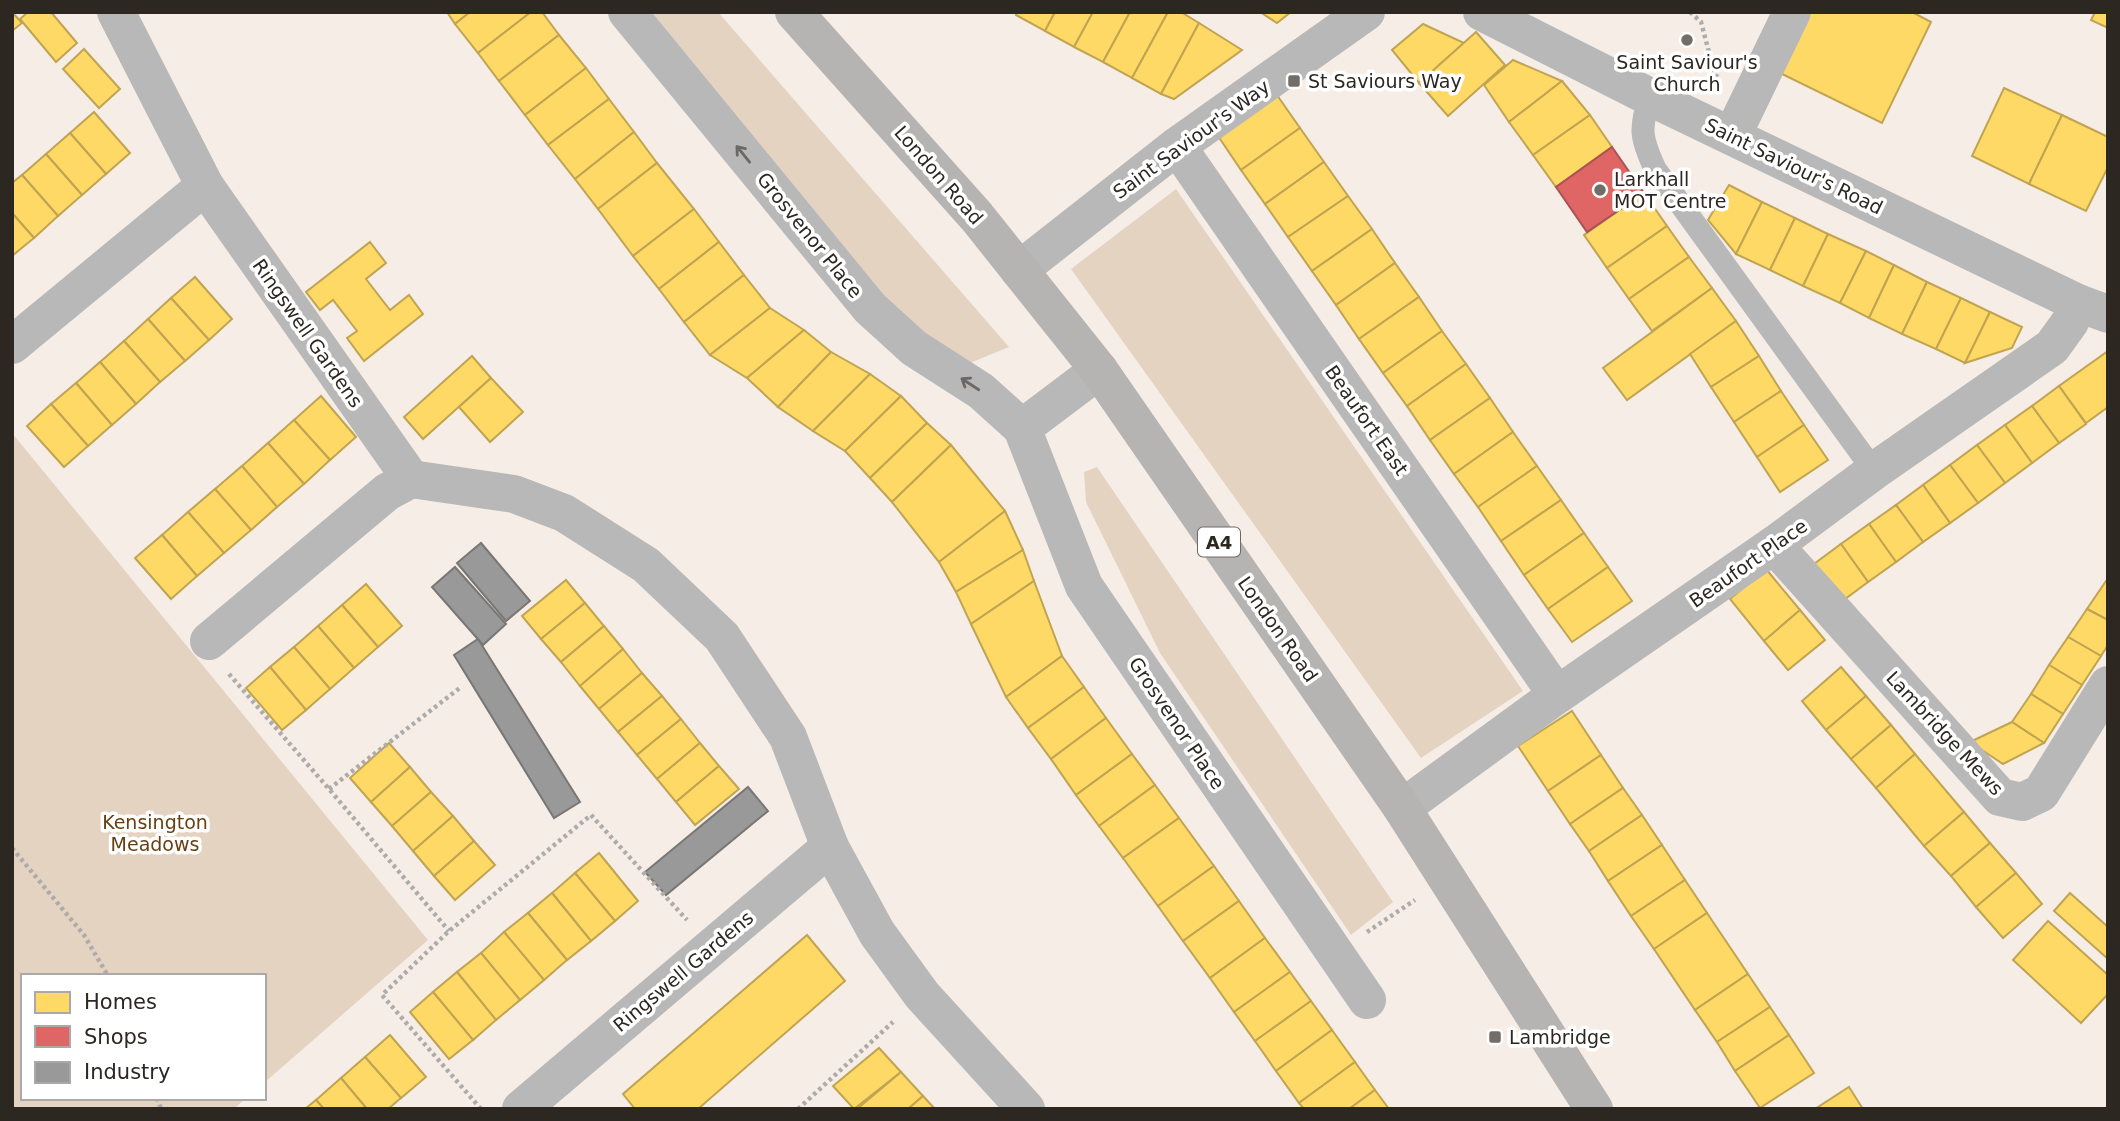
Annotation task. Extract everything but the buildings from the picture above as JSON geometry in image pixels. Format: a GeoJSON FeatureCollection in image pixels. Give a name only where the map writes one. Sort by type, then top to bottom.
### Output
{"type":"FeatureCollection","features":[{"type":"Feature","properties":{"kind":"highway","name":"London Road"},"geometry":{"type":"LineString","coordinates":[[794,12],[977,217],[1099,370],[1402,808],[1594,1109]]}},
{"type":"Feature","properties":{"kind":"street","name":"Ringswell Gardens"},"geometry":{"type":"LineString","coordinates":[[116,12],[205,186],[411,479]]}},
{"type":"Feature","properties":{"kind":"street","name":"Grosvenor Place"},"geometry":{"type":"LineString","coordinates":[[626,12],[870,308],[914,348],[981,391],[1023,428],[1084,586],[1367,1000]]}},
{"type":"Feature","properties":{"kind":"street","name":"Saint Saviour's Way"},"geometry":{"type":"LineString","coordinates":[[1019,270],[1177,146],[1366,12]]}},
{"type":"Feature","properties":{"kind":"street","name":"Saint Saviour's Road"},"geometry":{"type":"LineString","coordinates":[[1482,12],[1650,97],[2099,306]]}},
{"type":"Feature","properties":{"kind":"street"},"geometry":{"type":"LineString","coordinates":[[1732,136],[1792,12]]}},
{"type":"Feature","properties":{"kind":"street","name":"Beaufort East"},"geometry":{"type":"LineString","coordinates":[[1177,146],[1558,695]]}},
{"type":"Feature","properties":{"kind":"street"},"geometry":{"type":"LineString","coordinates":[[12,345],[205,186]]}},
{"type":"Feature","properties":{"kind":"street","name":"Beaufort Place"},"geometry":{"type":"LineString","coordinates":[[1402,808],[2052,347],[2070,322],[2099,306]]}},
{"type":"Feature","properties":{"kind":"street"},"geometry":{"type":"LineString","coordinates":[[1023,428],[1099,370]]}},
{"type":"Feature","properties":{"kind":"street"},"geometry":{"type":"LineString","coordinates":[[209,641],[387,492],[411,479],[514,494],[564,513],[646,565],[722,637],[788,737],[830,847],[877,933],[922,995],[1026,1109]]}},
{"type":"Feature","properties":{"kind":"street","name":"Lambridge Mews"},"geometry":{"type":"LineString","coordinates":[[1774,545],[2000,797],[2022,802],[2041,793],[2108,685]]}},
{"type":"Feature","properties":{"kind":"street","name":"Ringswell Gardens"},"geometry":{"type":"LineString","coordinates":[[534,1105],[711,947],[830,847]]}},
{"type":"Feature","properties":{"kind":"lane"},"geometry":{"type":"LineString","coordinates":[[1650,97],[1643,119],[1644,143],[1655,169],[1874,471]]}},
{"type":"Feature","properties":{"kind":"path"},"geometry":{"type":"LineString","coordinates":[[1690,12],[1702,22],[1715,75]]}},
{"type":"Feature","properties":{"kind":"path"},"geometry":{"type":"LineString","coordinates":[[209,641],[223,667],[449,931]]}},
{"type":"Feature","properties":{"kind":"path"},"geometry":{"type":"LineString","coordinates":[[329,789],[461,687]]}},
{"type":"Feature","properties":{"kind":"path"},"geometry":{"type":"LineString","coordinates":[[481,1109],[382,995],[449,931],[591,815],[711,947]]}},
{"type":"Feature","properties":{"kind":"path"},"geometry":{"type":"LineString","coordinates":[[12,848],[84,935],[107,974]]}},
{"type":"Feature","properties":{"kind":"path"},"geometry":{"type":"LineString","coordinates":[[1334,954],[1447,879]]}},
{"type":"Feature","properties":{"kind":"path"},"geometry":{"type":"LineString","coordinates":[[798,1109],[922,995]]}},
{"type":"Feature","properties":{"kind":"green space"},"geometry":{"type":"Polygon","coordinates":[[[646,12],[718,12],[1009,347],[970,363],[923,341],[827,238],[646,12]]]}},
{"type":"Feature","properties":{"kind":"green space"},"geometry":{"type":"Polygon","coordinates":[[[1176,189],[1523,691],[1421,758],[1071,269],[1176,189]]]}},
{"type":"Feature","properties":{"kind":"green space","name":"Kensington Meadows"},"geometry":{"type":"Polygon","coordinates":[[[12,433],[428,940],[266,1081],[266,974],[21,974],[21,1100],[244,1100],[234,1109],[12,1109],[12,433]]]}},
{"type":"Feature","properties":{"kind":"green space"},"geometry":{"type":"Polygon","coordinates":[[[1097,467],[1393,902],[1351,935],[1160,653],[1086,502],[1084,472],[1097,467]]]}},
{"type":"Feature","properties":{"kind":"place","name":"Saint Saviour's Church"},"geometry":{"type":"Point","coordinates":[1687,40]}},
{"type":"Feature","properties":{"kind":"place","name":"St Saviours Way"},"geometry":{"type":"Point","coordinates":[1294,81]}},
{"type":"Feature","properties":{"kind":"place","name":"Larkhall MOT Centre"},"geometry":{"type":"Point","coordinates":[1600,190]}},
{"type":"Feature","properties":{"kind":"place","name":"Lambridge"},"geometry":{"type":"Point","coordinates":[1495,1037]}}]}
